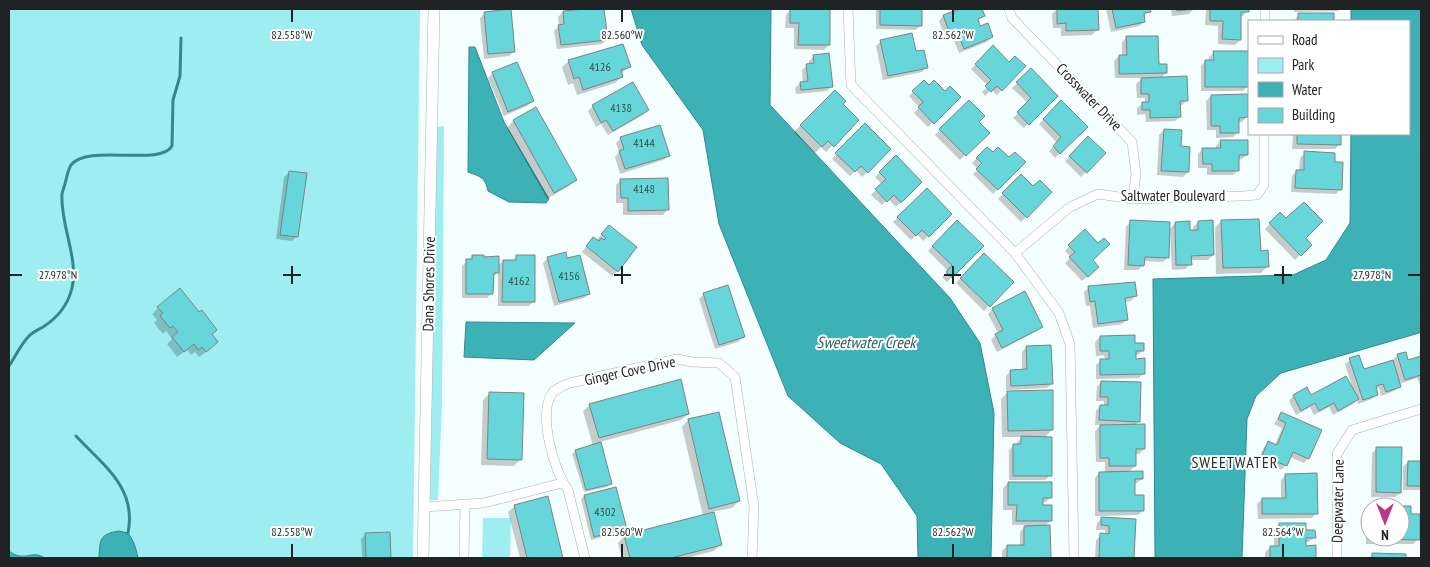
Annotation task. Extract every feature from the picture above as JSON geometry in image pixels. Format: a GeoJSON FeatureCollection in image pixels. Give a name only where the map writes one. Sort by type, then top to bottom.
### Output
{"type":"FeatureCollection","features":[{"type":"Feature","properties":{"kind":"street","name":"Dana Shores Drive"},"geometry":{"type":"LineString","coordinates":[[424,558],[434,9]]}},
{"type":"Feature","properties":{"kind":"street"},"geometry":{"type":"LineString","coordinates":[[848,9],[851,85],[1015,253],[1059,313],[1070,344],[1074,558]]}},
{"type":"Feature","properties":{"kind":"street","name":"Crosswater Drive"},"geometry":{"type":"LineString","coordinates":[[1008,9],[1012,18],[1132,142],[1136,173],[1133,199]]}},
{"type":"Feature","properties":{"kind":"street","name":"Saltwater Boulevard"},"geometry":{"type":"LineString","coordinates":[[1015,253],[1070,207],[1098,194],[1133,199],[1257,195],[1264,184],[1264,135]]}},
{"type":"Feature","properties":{"kind":"street","name":"Ginger Cove Drive"},"geometry":{"type":"LineString","coordinates":[[585,558],[568,490],[562,483],[548,437],[545,416],[546,406],[554,391],[570,383],[677,359],[692,362],[719,362],[735,377],[754,507],[752,558]]}},
{"type":"Feature","properties":{"kind":"street","name":"Deepwater Lane"},"geometry":{"type":"LineString","coordinates":[[1337,558],[1337,454],[1352,430],[1421,409]]}},
{"type":"Feature","properties":{"kind":"street"},"geometry":{"type":"LineString","coordinates":[[424,507],[484,504],[562,483]]}},
{"type":"Feature","properties":{"kind":"street"},"geometry":{"type":"LineString","coordinates":[[464,558],[465,504]]}},
{"type":"Feature","properties":{"kind":"green space"},"geometry":{"type":"Polygon","coordinates":[[[9,9],[420,9],[413,558],[9,558],[9,9]]]}},
{"type":"Feature","properties":{"kind":"green space"},"geometry":{"type":"Polygon","coordinates":[[[444,126],[442,403],[438,500],[430,500],[437,127],[444,126]]]}},
{"type":"Feature","properties":{"kind":"green space"},"geometry":{"type":"Polygon","coordinates":[[[483,518],[511,518],[510,558],[482,558],[483,518]]]}},
{"type":"Feature","properties":{"kind":"water","name":"Sweetwater Creek"},"geometry":{"type":"Polygon","coordinates":[[[631,9],[771,9],[770,105],[950,298],[980,343],[994,413],[991,558],[918,558],[917,516],[881,464],[840,443],[788,396],[719,224],[703,130],[642,45],[631,9]]]}},
{"type":"Feature","properties":{"kind":"water"},"geometry":{"type":"Polygon","coordinates":[[[1351,9],[1421,9],[1421,331],[1281,373],[1256,396],[1247,419],[1242,558],[1155,558],[1153,279],[1293,275],[1326,260],[1350,223],[1351,135],[1410,135],[1410,20],[1351,20],[1351,9]]]}},
{"type":"Feature","properties":{"kind":"water"},"geometry":{"type":"Polygon","coordinates":[[[469,47],[475,47],[504,122],[549,199],[546,203],[509,202],[488,191],[482,178],[468,172],[469,47]]]}},
{"type":"Feature","properties":{"kind":"water"},"geometry":{"type":"Polygon","coordinates":[[[466,322],[575,323],[534,360],[464,357],[466,322]]]}},
{"type":"Feature","properties":{"kind":"water"},"geometry":{"type":"Polygon","coordinates":[[[119,531],[128,533],[138,558],[99,558],[100,542],[104,536],[119,531]]]}},
{"type":"Feature","properties":{"kind":"water"},"geometry":{"type":"Polygon","coordinates":[[[9,551],[19,556],[36,555],[45,558],[9,558],[9,551]]]}},
{"type":"Feature","properties":{"kind":"building"},"geometry":{"type":"Polygon","coordinates":[[[511,9],[515,52],[488,54],[484,12],[511,9]]]}},
{"type":"Feature","properties":{"kind":"building"},"geometry":{"type":"Polygon","coordinates":[[[604,9],[608,40],[561,45],[558,25],[564,24],[563,11],[604,9]]]}},
{"type":"Feature","properties":{"kind":"building"},"geometry":{"type":"Polygon","coordinates":[[[790,9],[830,9],[830,45],[798,45],[799,23],[790,23],[790,9]]]}},
{"type":"Feature","properties":{"kind":"building"},"geometry":{"type":"Polygon","coordinates":[[[880,9],[922,9],[922,26],[880,25],[880,9]]]}},
{"type":"Feature","properties":{"kind":"building"},"geometry":{"type":"Polygon","coordinates":[[[960,9],[982,9],[985,16],[978,19],[980,26],[988,23],[993,37],[964,49],[958,34],[951,37],[943,15],[960,9]]]}},
{"type":"Feature","properties":{"kind":"building"},"geometry":{"type":"Polygon","coordinates":[[[1057,9],[1098,9],[1099,30],[1066,31],[1066,23],[1057,24],[1057,9]]]}},
{"type":"Feature","properties":{"kind":"building"},"geometry":{"type":"Polygon","coordinates":[[[1112,9],[1150,9],[1151,12],[1144,13],[1145,22],[1116,28],[1112,9]]]}},
{"type":"Feature","properties":{"kind":"building"},"geometry":{"type":"Polygon","coordinates":[[[1176,9],[1195,9],[1177,11],[1176,9]]]}},
{"type":"Feature","properties":{"kind":"building"},"geometry":{"type":"Polygon","coordinates":[[[1210,9],[1249,9],[1249,12],[1241,12],[1241,40],[1222,39],[1223,21],[1210,21],[1210,9]]]}},
{"type":"Feature","properties":{"kind":"building"},"geometry":{"type":"Polygon","coordinates":[[[1298,13],[1334,13],[1334,20],[1298,20],[1298,13]]]}},
{"type":"Feature","properties":{"kind":"building"},"geometry":{"type":"Polygon","coordinates":[[[912,33],[916,51],[924,50],[928,68],[888,76],[880,40],[912,33]]]}},
{"type":"Feature","properties":{"kind":"building"},"geometry":{"type":"Polygon","coordinates":[[[1126,36],[1158,36],[1159,64],[1167,64],[1167,73],[1119,74],[1119,55],[1127,55],[1126,36]]]}},
{"type":"Feature","properties":{"kind":"building"},"geometry":{"type":"Polygon","coordinates":[[[623,44],[631,67],[621,70],[623,77],[583,90],[579,77],[574,79],[568,60],[623,44]]]}},
{"type":"Feature","properties":{"kind":"building"},"geometry":{"type":"Polygon","coordinates":[[[993,45],[1009,62],[1015,56],[1026,66],[1002,91],[997,86],[991,92],[985,86],[991,80],[975,64],[993,45]]]}},
{"type":"Feature","properties":{"kind":"building"},"geometry":{"type":"Polygon","coordinates":[[[1213,51],[1248,51],[1248,87],[1205,87],[1205,60],[1214,60],[1213,51]]]}},
{"type":"Feature","properties":{"kind":"building"},"geometry":{"type":"Polygon","coordinates":[[[829,53],[833,87],[801,90],[800,82],[808,81],[806,64],[814,63],[813,55],[829,53]]]}},
{"type":"Feature","properties":{"kind":"building"},"geometry":{"type":"Polygon","coordinates":[[[517,62],[534,101],[508,112],[492,72],[517,62]]]}},
{"type":"Feature","properties":{"kind":"building"},"geometry":{"type":"Polygon","coordinates":[[[1031,68],[1058,96],[1029,125],[1017,112],[1031,98],[1016,82],[1031,68]]]}},
{"type":"Feature","properties":{"kind":"building"},"geometry":{"type":"Polygon","coordinates":[[[1187,76],[1188,101],[1180,101],[1181,117],[1150,118],[1150,110],[1142,110],[1142,102],[1149,102],[1149,94],[1141,94],[1141,78],[1187,76]]]}},
{"type":"Feature","properties":{"kind":"building"},"geometry":{"type":"Polygon","coordinates":[[[924,80],[929,85],[934,80],[945,91],[950,86],[961,97],[934,124],[918,107],[923,102],[912,91],[924,80]]]}},
{"type":"Feature","properties":{"kind":"building"},"geometry":{"type":"Polygon","coordinates":[[[633,82],[649,110],[613,131],[606,120],[601,123],[592,105],[633,82]]]}},
{"type":"Feature","properties":{"kind":"building"},"geometry":{"type":"Polygon","coordinates":[[[835,90],[846,101],[843,104],[859,120],[834,147],[828,141],[822,147],[800,125],[835,90]]]}},
{"type":"Feature","properties":{"kind":"building"},"geometry":{"type":"Polygon","coordinates":[[[1248,94],[1248,117],[1239,118],[1239,133],[1220,133],[1220,126],[1211,126],[1211,95],[1248,94]]]}},
{"type":"Feature","properties":{"kind":"building"},"geometry":{"type":"Polygon","coordinates":[[[969,100],[985,116],[979,122],[990,133],[966,156],[939,129],[969,100]]]}},
{"type":"Feature","properties":{"kind":"building"},"geometry":{"type":"Polygon","coordinates":[[[1061,100],[1088,127],[1060,154],[1053,146],[1061,137],[1043,119],[1061,100]]]}},
{"type":"Feature","properties":{"kind":"building"},"geometry":{"type":"Polygon","coordinates":[[[536,107],[577,180],[554,193],[513,120],[536,107]]]}},
{"type":"Feature","properties":{"kind":"building"},"geometry":{"type":"Polygon","coordinates":[[[865,123],[891,149],[868,173],[861,166],[855,172],[835,153],[865,123]]]}},
{"type":"Feature","properties":{"kind":"building"},"geometry":{"type":"Polygon","coordinates":[[[660,125],[670,156],[625,169],[619,151],[624,149],[620,137],[660,125]]]}},
{"type":"Feature","properties":{"kind":"building"},"geometry":{"type":"Polygon","coordinates":[[[1164,129],[1182,130],[1181,146],[1190,147],[1189,172],[1161,171],[1164,129]]]}},
{"type":"Feature","properties":{"kind":"building"},"geometry":{"type":"Polygon","coordinates":[[[1297,135],[1341,135],[1341,145],[1297,144],[1297,135]]]}},
{"type":"Feature","properties":{"kind":"building"},"geometry":{"type":"Polygon","coordinates":[[[1088,136],[1106,153],[1087,173],[1069,156],[1088,136]]]}},
{"type":"Feature","properties":{"kind":"building"},"geometry":{"type":"Polygon","coordinates":[[[1220,140],[1248,140],[1248,155],[1239,155],[1239,171],[1212,171],[1212,164],[1203,164],[1202,148],[1221,148],[1220,140]]]}},
{"type":"Feature","properties":{"kind":"building"},"geometry":{"type":"Polygon","coordinates":[[[987,147],[993,152],[998,147],[1009,157],[1015,152],[1026,162],[998,190],[976,169],[982,163],[976,158],[987,147]]]}},
{"type":"Feature","properties":{"kind":"building"},"geometry":{"type":"Polygon","coordinates":[[[1304,151],[1335,153],[1335,162],[1343,162],[1342,190],[1295,188],[1296,170],[1304,170],[1304,151]]]}},
{"type":"Feature","properties":{"kind":"building"},"geometry":{"type":"Polygon","coordinates":[[[896,155],[922,182],[901,203],[894,195],[887,202],[875,189],[886,179],[879,172],[896,155]]]}},
{"type":"Feature","properties":{"kind":"building"},"geometry":{"type":"Polygon","coordinates":[[[289,171],[307,173],[298,237],[280,235],[289,171]]]}},
{"type":"Feature","properties":{"kind":"building"},"geometry":{"type":"Polygon","coordinates":[[[1021,174],[1033,186],[1040,180],[1052,192],[1027,218],[1002,193],[1021,174]]]}},
{"type":"Feature","properties":{"kind":"building"},"geometry":{"type":"Polygon","coordinates":[[[668,178],[669,210],[628,211],[628,198],[621,198],[620,179],[668,178]]]}},
{"type":"Feature","properties":{"kind":"building"},"geometry":{"type":"Polygon","coordinates":[[[927,188],[952,214],[929,237],[922,230],[916,236],[897,217],[927,188]]]}},
{"type":"Feature","properties":{"kind":"building"},"geometry":{"type":"Polygon","coordinates":[[[1304,202],[1323,221],[1306,238],[1312,245],[1301,256],[1269,223],[1280,212],[1286,218],[1304,202]]]}},
{"type":"Feature","properties":{"kind":"building"},"geometry":{"type":"Polygon","coordinates":[[[1259,219],[1261,251],[1268,250],[1269,267],[1223,268],[1221,220],[1259,219]]]}},
{"type":"Feature","properties":{"kind":"building"},"geometry":{"type":"Polygon","coordinates":[[[957,220],[984,246],[952,278],[946,272],[952,265],[932,246],[957,220]]]}},
{"type":"Feature","properties":{"kind":"building"},"geometry":{"type":"Polygon","coordinates":[[[1130,220],[1170,222],[1169,258],[1145,257],[1144,266],[1128,265],[1130,220]]]}},
{"type":"Feature","properties":{"kind":"building"},"geometry":{"type":"Polygon","coordinates":[[[1213,220],[1214,255],[1191,256],[1192,265],[1176,265],[1175,222],[1190,221],[1190,230],[1198,230],[1198,221],[1213,220]]]}},
{"type":"Feature","properties":{"kind":"building"},"geometry":{"type":"Polygon","coordinates":[[[609,225],[637,247],[618,272],[586,246],[593,237],[599,241],[601,238],[604,240],[606,238],[601,234],[609,225]]]}},
{"type":"Feature","properties":{"kind":"building"},"geometry":{"type":"Polygon","coordinates":[[[1085,229],[1098,243],[1104,238],[1110,244],[1093,260],[1099,267],[1088,277],[1069,257],[1075,252],[1068,245],[1085,229]]]}},
{"type":"Feature","properties":{"kind":"building"},"geometry":{"type":"Polygon","coordinates":[[[566,252],[567,258],[580,255],[590,294],[559,302],[547,257],[566,252]]]}},
{"type":"Feature","properties":{"kind":"building"},"geometry":{"type":"Polygon","coordinates":[[[984,253],[1014,282],[990,307],[960,278],[984,253]]]}},
{"type":"Feature","properties":{"kind":"building"},"geometry":{"type":"Polygon","coordinates":[[[472,255],[484,255],[484,257],[499,256],[499,273],[494,273],[493,294],[466,294],[466,259],[472,259],[472,255]]]}},
{"type":"Feature","properties":{"kind":"building"},"geometry":{"type":"Polygon","coordinates":[[[516,255],[535,255],[535,302],[502,302],[503,260],[516,260],[516,255]]]}},
{"type":"Feature","properties":{"kind":"building"},"geometry":{"type":"Polygon","coordinates":[[[1135,282],[1137,296],[1125,298],[1128,320],[1098,324],[1095,301],[1090,302],[1088,286],[1135,282]]]}},
{"type":"Feature","properties":{"kind":"building"},"geometry":{"type":"Polygon","coordinates":[[[728,285],[745,337],[719,345],[703,293],[728,285]]]}},
{"type":"Feature","properties":{"kind":"building"},"geometry":{"type":"Polygon","coordinates":[[[180,288],[199,312],[202,310],[217,330],[212,334],[218,342],[206,352],[202,347],[198,350],[194,344],[184,352],[172,337],[178,332],[173,326],[170,328],[160,316],[163,313],[157,307],[180,288]]]}},
{"type":"Feature","properties":{"kind":"building"},"geometry":{"type":"Polygon","coordinates":[[[1025,291],[1043,327],[1002,348],[995,334],[1003,330],[992,308],[1025,291]]]}},
{"type":"Feature","properties":{"kind":"building"},"geometry":{"type":"Polygon","coordinates":[[[1135,335],[1135,343],[1144,343],[1144,351],[1136,351],[1136,359],[1145,358],[1145,374],[1100,375],[1100,359],[1109,359],[1109,351],[1100,351],[1100,336],[1135,335]]]}},
{"type":"Feature","properties":{"kind":"building"},"geometry":{"type":"Polygon","coordinates":[[[1051,345],[1053,384],[1011,386],[1010,370],[1027,369],[1026,346],[1051,345]]]}},
{"type":"Feature","properties":{"kind":"building"},"geometry":{"type":"Polygon","coordinates":[[[1406,352],[1408,360],[1421,356],[1421,375],[1405,380],[1397,354],[1406,352]]]}},
{"type":"Feature","properties":{"kind":"building"},"geometry":{"type":"Polygon","coordinates":[[[1359,355],[1364,369],[1393,360],[1401,387],[1386,392],[1383,384],[1376,386],[1378,395],[1363,400],[1349,358],[1359,355]]]}},
{"type":"Feature","properties":{"kind":"building"},"geometry":{"type":"Polygon","coordinates":[[[1346,376],[1359,399],[1338,411],[1334,403],[1319,411],[1315,403],[1301,411],[1293,395],[1307,387],[1311,395],[1346,376]]]}},
{"type":"Feature","properties":{"kind":"building"},"geometry":{"type":"Polygon","coordinates":[[[681,379],[689,414],[599,438],[589,404],[681,379]]]}},
{"type":"Feature","properties":{"kind":"building"},"geometry":{"type":"Polygon","coordinates":[[[1101,381],[1141,382],[1140,422],[1099,420],[1100,405],[1108,405],[1108,397],[1100,397],[1101,381]]]}},
{"type":"Feature","properties":{"kind":"building"},"geometry":{"type":"Polygon","coordinates":[[[1053,390],[1053,430],[1008,431],[1007,391],[1053,390]]]}},
{"type":"Feature","properties":{"kind":"building"},"geometry":{"type":"Polygon","coordinates":[[[489,392],[524,393],[522,460],[487,459],[489,392]]]}},
{"type":"Feature","properties":{"kind":"building"},"geometry":{"type":"Polygon","coordinates":[[[719,412],[740,501],[709,509],[688,419],[719,412]]]}},
{"type":"Feature","properties":{"kind":"building"},"geometry":{"type":"Polygon","coordinates":[[[1281,412],[1322,430],[1309,459],[1293,452],[1287,466],[1262,456],[1268,441],[1277,445],[1286,423],[1278,419],[1281,412]]]}},
{"type":"Feature","properties":{"kind":"building"},"geometry":{"type":"Polygon","coordinates":[[[1145,424],[1145,449],[1136,449],[1136,466],[1109,466],[1109,458],[1100,458],[1100,425],[1145,424]]]}},
{"type":"Feature","properties":{"kind":"building"},"geometry":{"type":"Polygon","coordinates":[[[1021,436],[1052,437],[1052,476],[1013,476],[1013,444],[1021,444],[1021,436]]]}},
{"type":"Feature","properties":{"kind":"building"},"geometry":{"type":"Polygon","coordinates":[[[601,442],[612,484],[586,490],[575,450],[601,442]]]}},
{"type":"Feature","properties":{"kind":"building"},"geometry":{"type":"Polygon","coordinates":[[[1376,447],[1402,447],[1401,493],[1376,492],[1376,447]]]}},
{"type":"Feature","properties":{"kind":"building"},"geometry":{"type":"Polygon","coordinates":[[[1408,461],[1421,461],[1421,486],[1407,486],[1408,461]]]}},
{"type":"Feature","properties":{"kind":"building"},"geometry":{"type":"Polygon","coordinates":[[[1143,471],[1143,479],[1135,479],[1135,495],[1144,495],[1144,511],[1099,511],[1099,472],[1143,471]]]}},
{"type":"Feature","properties":{"kind":"building"},"geometry":{"type":"Polygon","coordinates":[[[1317,473],[1318,514],[1262,514],[1262,498],[1286,498],[1285,474],[1317,473]]]}},
{"type":"Feature","properties":{"kind":"building"},"geometry":{"type":"Polygon","coordinates":[[[1008,482],[1052,482],[1052,498],[1043,498],[1043,505],[1052,505],[1052,521],[1016,521],[1017,505],[1008,505],[1008,482]]]}},
{"type":"Feature","properties":{"kind":"building"},"geometry":{"type":"Polygon","coordinates":[[[616,487],[627,529],[594,537],[584,495],[616,487]]]}},
{"type":"Feature","properties":{"kind":"building"},"geometry":{"type":"Polygon","coordinates":[[[548,496],[563,558],[527,558],[514,505],[548,496]]]}},
{"type":"Feature","properties":{"kind":"building"},"geometry":{"type":"Polygon","coordinates":[[[1410,506],[1411,514],[1420,514],[1420,540],[1410,540],[1410,506]]]}},
{"type":"Feature","properties":{"kind":"building"},"geometry":{"type":"Polygon","coordinates":[[[714,512],[722,545],[671,558],[630,558],[624,535],[714,512]]]}},
{"type":"Feature","properties":{"kind":"building"},"geometry":{"type":"Polygon","coordinates":[[[1101,517],[1136,519],[1134,558],[1099,558],[1100,533],[1109,534],[1109,526],[1101,525],[1101,517]]]}},
{"type":"Feature","properties":{"kind":"building"},"geometry":{"type":"Polygon","coordinates":[[[1279,523],[1306,523],[1306,530],[1315,530],[1316,538],[1306,538],[1306,546],[1316,545],[1316,558],[1270,558],[1270,546],[1279,546],[1279,523]]]}},
{"type":"Feature","properties":{"kind":"building"},"geometry":{"type":"Polygon","coordinates":[[[1050,525],[1051,558],[1007,558],[1007,545],[1024,545],[1024,526],[1050,525]]]}},
{"type":"Feature","properties":{"kind":"building"},"geometry":{"type":"Polygon","coordinates":[[[390,532],[391,558],[366,558],[365,533],[390,532]]]}},
{"type":"Feature","properties":{"kind":"building"},"geometry":{"type":"Polygon","coordinates":[[[1372,553],[1406,554],[1406,558],[1372,558],[1372,553]]]}},
{"type":"Feature","properties":{"kind":"waterway"},"geometry":{"type":"LineString","coordinates":[[9,366],[28,337],[57,315],[65,305],[72,288],[73,265],[62,205],[62,194],[71,165],[80,159],[92,156],[154,155],[165,152],[172,146],[173,100],[180,76],[181,38]]}},
{"type":"Feature","properties":{"kind":"waterway"},"geometry":{"type":"LineString","coordinates":[[76,436],[107,468],[123,490],[128,503],[128,533]]}},
{"type":"Feature","properties":{"kind":"district","name":"SWEETWATER"},"geometry":{"type":"Point","coordinates":[1235,462]}}]}
